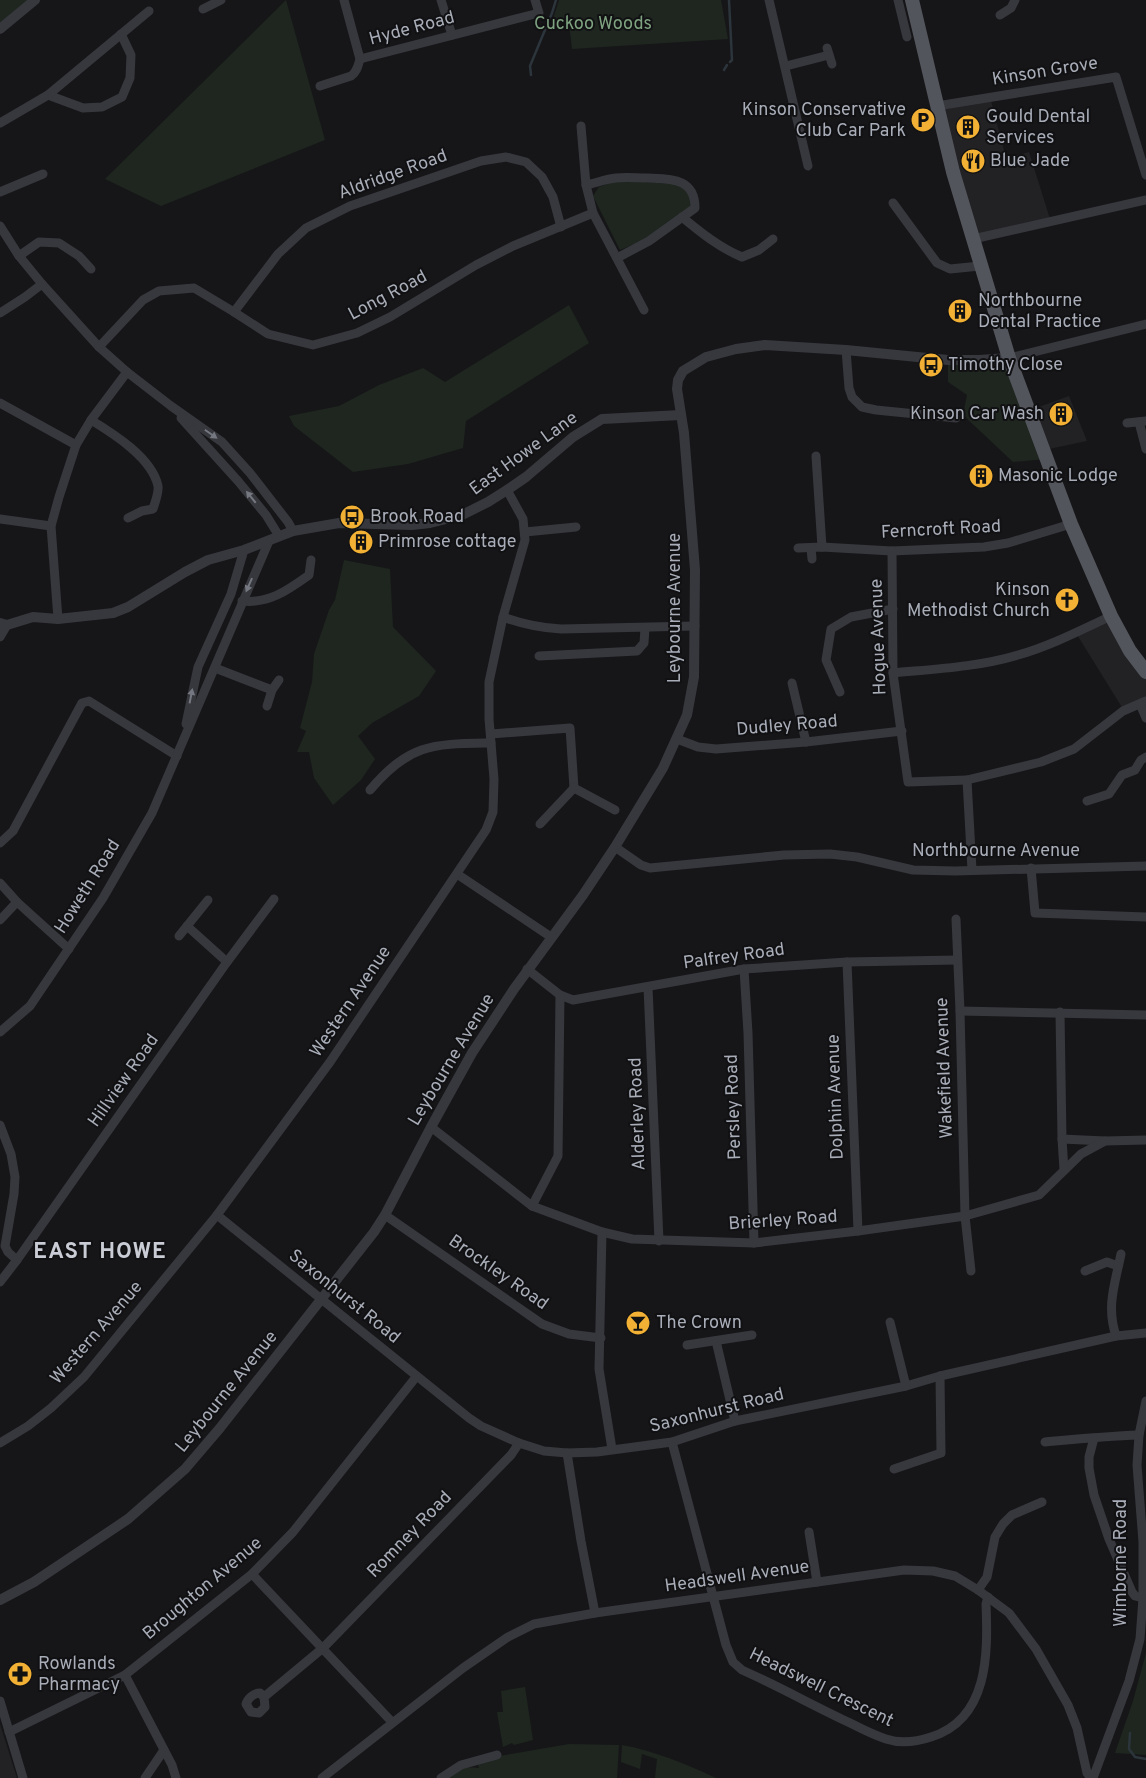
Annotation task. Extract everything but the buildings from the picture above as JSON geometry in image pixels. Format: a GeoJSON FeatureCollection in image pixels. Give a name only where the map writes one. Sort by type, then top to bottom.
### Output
{"type":"FeatureCollection","features":[{"type":"Feature","properties":{"kind":"main road"},"geometry":{"type":"LineString","coordinates":[[912,0],[953,172],[1009,358],[1071,524],[1111,616],[1130,651],[1146,672]]}},
{"type":"Feature","properties":{"kind":"street"},"geometry":{"type":"LineString","coordinates":[[0,29],[35,0]]}},
{"type":"Feature","properties":{"kind":"street"},"geometry":{"type":"LineString","coordinates":[[203,9],[221,0]]}},
{"type":"Feature","properties":{"kind":"street"},"geometry":{"type":"LineString","coordinates":[[344,0],[360,60]]}},
{"type":"Feature","properties":{"kind":"street"},"geometry":{"type":"LineString","coordinates":[[442,0],[452,35]]}},
{"type":"Feature","properties":{"kind":"street","name":"Hyde Road"},"geometry":{"type":"LineString","coordinates":[[320,86],[355,74],[360,60],[539,13],[534,0]]}},
{"type":"Feature","properties":{"kind":"street"},"geometry":{"type":"LineString","coordinates":[[769,0],[808,166]]}},
{"type":"Feature","properties":{"kind":"street"},"geometry":{"type":"LineString","coordinates":[[898,0],[907,37]]}},
{"type":"Feature","properties":{"kind":"street"},"geometry":{"type":"LineString","coordinates":[[1000,15],[1011,8],[1015,0]]}},
{"type":"Feature","properties":{"kind":"street"},"geometry":{"type":"LineString","coordinates":[[0,123],[48,95],[149,11]]}},
{"type":"Feature","properties":{"kind":"street"},"geometry":{"type":"LineString","coordinates":[[48,95],[84,108],[102,108],[122,97],[130,78],[131,55],[122,34]]}},
{"type":"Feature","properties":{"kind":"street"},"geometry":{"type":"LineString","coordinates":[[786,66],[829,56]]}},
{"type":"Feature","properties":{"kind":"street","name":"Kinson Grove"},"geometry":{"type":"LineString","coordinates":[[937,106],[1116,77],[1146,175]]}},
{"type":"Feature","properties":{"kind":"street"},"geometry":{"type":"LineString","coordinates":[[581,126],[586,185],[593,213],[644,310]]}},
{"type":"Feature","properties":{"kind":"street","name":"Aldridge Road"},"geometry":{"type":"LineString","coordinates":[[234,312],[278,254],[306,228],[350,206],[481,161],[506,157],[526,162],[542,176],[553,197],[562,227]]}},
{"type":"Feature","properties":{"kind":"street"},"geometry":{"type":"LineString","coordinates":[[0,192],[43,174]]}},
{"type":"Feature","properties":{"kind":"street"},"geometry":{"type":"LineString","coordinates":[[586,185],[618,178],[671,178],[683,183],[692,192],[695,199],[695,208],[649,241],[617,258]]}},
{"type":"Feature","properties":{"kind":"street"},"geometry":{"type":"LineString","coordinates":[[972,240],[1146,200]]}},
{"type":"Feature","properties":{"kind":"street"},"geometry":{"type":"LineString","coordinates":[[893,203],[937,263],[950,269],[980,266]]}},
{"type":"Feature","properties":{"kind":"street","name":"Long Road"},"geometry":{"type":"LineString","coordinates":[[99,347],[143,300],[159,290],[194,288],[268,334],[313,345],[357,333],[390,317],[513,246],[593,213]]}},
{"type":"Feature","properties":{"kind":"street"},"geometry":{"type":"LineString","coordinates":[[682,217],[729,252],[742,257],[759,250],[773,239]]}},
{"type":"Feature","properties":{"kind":"street"},"geometry":{"type":"LineString","coordinates":[[0,226],[19,256],[99,347],[126,372],[222,442],[250,473],[293,531]]}},
{"type":"Feature","properties":{"kind":"street"},"geometry":{"type":"LineString","coordinates":[[19,256],[39,242],[59,243],[79,256],[91,270]]}},
{"type":"Feature","properties":{"kind":"street"},"geometry":{"type":"LineString","coordinates":[[0,313],[42,284]]}},
{"type":"Feature","properties":{"kind":"street"},"geometry":{"type":"LineString","coordinates":[[681,415],[677,389],[678,380],[688,367],[706,357],[736,349],[765,345],[846,350],[948,360],[979,360],[1009,358],[1146,324]]}},
{"type":"Feature","properties":{"kind":"street"},"geometry":{"type":"LineString","coordinates":[[846,350],[849,388],[852,397],[862,407],[956,418]]}},
{"type":"Feature","properties":{"kind":"street"},"geometry":{"type":"LineString","coordinates":[[58,619],[52,526],[59,497],[76,445],[91,420],[126,372]]}},
{"type":"Feature","properties":{"kind":"street"},"geometry":{"type":"LineString","coordinates":[[0,403],[76,445]]}},
{"type":"Feature","properties":{"kind":"street"},"geometry":{"type":"LineString","coordinates":[[171,406],[266,515],[274,538]]}},
{"type":"Feature","properties":{"kind":"street","name":"East Howe Lane"},"geometry":{"type":"LineString","coordinates":[[3,624],[33,617],[58,619],[113,613],[128,607],[201,564],[293,531],[339,524],[399,526],[430,523],[462,515],[488,502],[506,490],[573,437],[602,419],[681,415]]}},
{"type":"Feature","properties":{"kind":"street","name":"Leybourne Avenue"},"geometry":{"type":"LineString","coordinates":[[0,1600],[34,1582],[109,1532],[170,1484],[213,1436],[365,1246],[386,1215],[431,1127],[472,1053],[528,969],[583,895],[651,788],[687,715],[692,690],[695,570],[681,415]]}},
{"type":"Feature","properties":{"kind":"street"},"geometry":{"type":"LineString","coordinates":[[91,420],[114,434],[139,455],[153,474],[158,488],[153,509],[142,511],[128,518]]}},
{"type":"Feature","properties":{"kind":"street"},"geometry":{"type":"LineString","coordinates":[[1127,423],[1142,421],[1146,449]]}},
{"type":"Feature","properties":{"kind":"street"},"geometry":{"type":"LineString","coordinates":[[816,456],[822,547]]}},
{"type":"Feature","properties":{"kind":"street"},"geometry":{"type":"LineString","coordinates":[[806,467],[816,466]]}},
{"type":"Feature","properties":{"kind":"street","name":"Western Avenue"},"geometry":{"type":"LineString","coordinates":[[0,1443],[45,1413],[84,1377],[217,1215],[330,1062],[486,830],[493,812],[494,778],[489,682],[502,617],[521,556],[525,532],[523,519],[506,490]]}},
{"type":"Feature","properties":{"kind":"street"},"geometry":{"type":"LineString","coordinates":[[0,519],[52,526]]}},
{"type":"Feature","properties":{"kind":"street","name":"Ferncroft Road"},"geometry":{"type":"LineString","coordinates":[[798,548],[822,547],[892,551],[997,545],[1071,524]]}},
{"type":"Feature","properties":{"kind":"street"},"geometry":{"type":"LineString","coordinates":[[525,532],[576,527]]}},
{"type":"Feature","properties":{"kind":"street","name":"Howeth Road"},"geometry":{"type":"LineString","coordinates":[[0,1032],[30,1006],[70,949],[103,898],[152,813],[242,602],[274,538]]}},
{"type":"Feature","properties":{"kind":"street"},"geometry":{"type":"LineString","coordinates":[[811,548],[812,559]]}},
{"type":"Feature","properties":{"kind":"street","name":"Howeth Road"},"geometry":{"type":"LineString","coordinates":[[182,744],[198,667],[231,594],[244,550]]}},
{"type":"Feature","properties":{"kind":"street","name":"Hogue Avenue"},"geometry":{"type":"LineString","coordinates":[[892,551],[893,673],[908,782],[967,780]]}},
{"type":"Feature","properties":{"kind":"street"},"geometry":{"type":"LineString","coordinates":[[242,602],[256,603],[283,593],[309,575],[311,560]]}},
{"type":"Feature","properties":{"kind":"street"},"geometry":{"type":"LineString","coordinates":[[840,692],[826,660],[831,629],[851,617],[893,609]]}},
{"type":"Feature","properties":{"kind":"street"},"geometry":{"type":"LineString","coordinates":[[893,673],[981,664],[1019,655],[1111,616]]}},
{"type":"Feature","properties":{"kind":"street"},"geometry":{"type":"LineString","coordinates":[[502,617],[525,625],[542,628],[695,626]]}},
{"type":"Feature","properties":{"kind":"street"},"geometry":{"type":"LineString","coordinates":[[0,637],[3,624]]}},
{"type":"Feature","properties":{"kind":"street"},"geometry":{"type":"LineString","coordinates":[[539,656],[637,651],[644,643],[645,628]]}},
{"type":"Feature","properties":{"kind":"street"},"geometry":{"type":"LineString","coordinates":[[215,668],[272,690]]}},
{"type":"Feature","properties":{"kind":"street"},"geometry":{"type":"LineString","coordinates":[[267,706],[272,690],[279,680]]}},
{"type":"Feature","properties":{"kind":"street"},"geometry":{"type":"LineString","coordinates":[[792,683],[806,742]]}},
{"type":"Feature","properties":{"kind":"street"},"geometry":{"type":"LineString","coordinates":[[0,843],[13,831],[82,703],[89,701],[177,756]]}},
{"type":"Feature","properties":{"kind":"street"},"geometry":{"type":"LineString","coordinates":[[972,870],[967,780],[1041,762],[1074,749],[1123,711],[1143,702],[1146,718]]}},
{"type":"Feature","properties":{"kind":"street"},"geometry":{"type":"LineString","coordinates":[[370,790],[383,774],[402,760],[428,747],[570,728],[574,788],[540,824]]}},
{"type":"Feature","properties":{"kind":"street","name":"Dudley Road"},"geometry":{"type":"LineString","coordinates":[[676,739],[708,749],[806,742],[902,731]]}},
{"type":"Feature","properties":{"kind":"street"},"geometry":{"type":"LineString","coordinates":[[1087,801],[1109,794],[1122,775],[1135,770],[1141,760],[1146,757]]}},
{"type":"Feature","properties":{"kind":"street"},"geometry":{"type":"LineString","coordinates":[[574,788],[615,810]]}},
{"type":"Feature","properties":{"kind":"street","name":"Northbourne Avenue"},"geometry":{"type":"LineString","coordinates":[[615,847],[646,868],[830,854],[857,857],[913,870],[1146,866]]}},
{"type":"Feature","properties":{"kind":"street"},"geometry":{"type":"LineString","coordinates":[[1031,868],[1035,913],[1146,917]]}},
{"type":"Feature","properties":{"kind":"street"},"geometry":{"type":"LineString","coordinates":[[457,874],[551,937]]}},
{"type":"Feature","properties":{"kind":"street"},"geometry":{"type":"LineString","coordinates":[[0,883],[17,902],[70,949]]}},
{"type":"Feature","properties":{"kind":"street","name":"Hillview Road"},"geometry":{"type":"LineString","coordinates":[[0,1282],[3,1271],[18,1260],[227,962],[274,899]]}},
{"type":"Feature","properties":{"kind":"street"},"geometry":{"type":"LineString","coordinates":[[179,936],[208,900]]}},
{"type":"Feature","properties":{"kind":"street"},"geometry":{"type":"LineString","coordinates":[[0,920],[17,902]]}},
{"type":"Feature","properties":{"kind":"street","name":"Wakefield Avenue"},"geometry":{"type":"LineString","coordinates":[[956,919],[965,1216],[970,1270]]}},
{"type":"Feature","properties":{"kind":"street"},"geometry":{"type":"LineString","coordinates":[[187,926],[227,962]]}},
{"type":"Feature","properties":{"kind":"street","name":"Palfrey Road"},"geometry":{"type":"LineString","coordinates":[[560,995],[573,1000],[744,970],[847,962],[957,960]]}},
{"type":"Feature","properties":{"kind":"street","name":"Dolphin Avenue"},"geometry":{"type":"LineString","coordinates":[[847,962],[858,1231]]}},
{"type":"Feature","properties":{"kind":"street"},"geometry":{"type":"LineString","coordinates":[[528,969],[560,995],[558,1156],[532,1206]]}},
{"type":"Feature","properties":{"kind":"street","name":"Persley Road"},"geometry":{"type":"LineString","coordinates":[[744,970],[748,1033],[754,1243]]}},
{"type":"Feature","properties":{"kind":"street","name":"Alderley Road"},"geometry":{"type":"LineString","coordinates":[[648,987],[659,1241]]}},
{"type":"Feature","properties":{"kind":"street"},"geometry":{"type":"LineString","coordinates":[[960,1011],[1146,1014]]}},
{"type":"Feature","properties":{"kind":"street"},"geometry":{"type":"LineString","coordinates":[[1060,1012],[1064,1170]]}},
{"type":"Feature","properties":{"kind":"street"},"geometry":{"type":"LineString","coordinates":[[0,1125],[10,1154],[15,1177],[5,1246],[8,1252],[18,1260]]}},
{"type":"Feature","properties":{"kind":"street","name":"Brierley Road"},"geometry":{"type":"LineString","coordinates":[[431,1127],[532,1206],[602,1232],[632,1239],[659,1241],[754,1243],[965,1216],[1039,1195],[1081,1154],[1104,1141],[1146,1140]]}},
{"type":"Feature","properties":{"kind":"street"},"geometry":{"type":"LineString","coordinates":[[1062,1139],[1104,1141]]}},
{"type":"Feature","properties":{"kind":"street","name":"Saxonhurst Road"},"geometry":{"type":"LineString","coordinates":[[217,1215],[469,1418],[519,1443],[544,1451],[567,1453],[672,1442],[735,1421],[906,1386],[940,1376],[1116,1336],[1146,1333]]}},
{"type":"Feature","properties":{"kind":"street","name":"Brockley Road"},"geometry":{"type":"LineString","coordinates":[[386,1215],[542,1324],[569,1334],[601,1338]]}},
{"type":"Feature","properties":{"kind":"street"},"geometry":{"type":"LineString","coordinates":[[602,1232],[599,1369],[612,1449]]}},
{"type":"Feature","properties":{"kind":"street"},"geometry":{"type":"LineString","coordinates":[[1116,1336],[1110,1306],[1121,1254]]}},
{"type":"Feature","properties":{"kind":"street"},"geometry":{"type":"LineString","coordinates":[[1085,1271],[1107,1262],[1118,1266]]}},
{"type":"Feature","properties":{"kind":"street"},"geometry":{"type":"LineString","coordinates":[[890,1322],[906,1386]]}},
{"type":"Feature","properties":{"kind":"street"},"geometry":{"type":"LineString","coordinates":[[687,1345],[752,1336]]}},
{"type":"Feature","properties":{"kind":"street"},"geometry":{"type":"LineString","coordinates":[[716,1341],[735,1421]]}},
{"type":"Feature","properties":{"kind":"street"},"geometry":{"type":"LineString","coordinates":[[894,1469],[940,1453],[940,1376]]}},
{"type":"Feature","properties":{"kind":"street","name":"Broughton Avenue"},"geometry":{"type":"LineString","coordinates":[[9,1732],[125,1674],[252,1574],[298,1525],[416,1377]]}},
{"type":"Feature","properties":{"kind":"street","name":"Wimborne Road"},"geometry":{"type":"LineString","coordinates":[[1092,1778],[1129,1681],[1140,1639],[1143,1598],[1143,1542],[1137,1464],[1139,1435],[1146,1401]]}},
{"type":"Feature","properties":{"kind":"street"},"geometry":{"type":"LineString","coordinates":[[1045,1442],[1103,1436],[1139,1435]]}},
{"type":"Feature","properties":{"kind":"street"},"geometry":{"type":"LineString","coordinates":[[1094,1438],[1088,1457],[1094,1495],[1109,1539],[1132,1592],[1135,1596],[1143,1598]]}},
{"type":"Feature","properties":{"kind":"street","name":"Headswell Crescent"},"geometry":{"type":"LineString","coordinates":[[672,1442],[730,1658],[736,1667],[886,1739],[903,1742],[918,1740],[941,1733],[955,1724],[971,1704],[979,1689],[985,1670],[988,1635],[986,1604],[988,1597]]}},
{"type":"Feature","properties":{"kind":"street","name":"Romney Road"},"geometry":{"type":"LineString","coordinates":[[264,1697],[323,1648],[511,1455],[519,1443]]}},
{"type":"Feature","properties":{"kind":"street"},"geometry":{"type":"LineString","coordinates":[[567,1453],[594,1613]]}},
{"type":"Feature","properties":{"kind":"street"},"geometry":{"type":"LineString","coordinates":[[978,1590],[987,1577],[995,1538],[1004,1524],[1012,1515],[1042,1502]]}},
{"type":"Feature","properties":{"kind":"street"},"geometry":{"type":"LineString","coordinates":[[809,1532],[818,1582]]}},
{"type":"Feature","properties":{"kind":"street","name":"Headswell Avenue"},"geometry":{"type":"LineString","coordinates":[[322,1778],[463,1668],[524,1628],[545,1621],[594,1613],[904,1570],[933,1571],[955,1576],[978,1590],[1008,1613],[1036,1649],[1056,1683],[1072,1715],[1087,1773],[1092,1778]]}},
{"type":"Feature","properties":{"kind":"street"},"geometry":{"type":"LineString","coordinates":[[252,1574],[392,1722]]}},
{"type":"Feature","properties":{"kind":"street"},"geometry":{"type":"LineString","coordinates":[[125,1674],[172,1765],[176,1778]]}},
{"type":"Feature","properties":{"kind":"street"},"geometry":{"type":"LineString","coordinates":[[0,1701],[23,1778]]}},
{"type":"Feature","properties":{"kind":"street"},"geometry":{"type":"LineString","coordinates":[[145,1778],[164,1750]]}},
{"type":"Feature","properties":{"kind":"street"},"geometry":{"type":"LineString","coordinates":[[441,1778],[460,1765],[497,1755]]}},
{"type":"Feature","properties":{"kind":"shaded area"},"geometry":{"type":"Polygon","coordinates":[[[990,97],[1006,158],[1029,152],[1051,222],[973,239],[937,106],[990,97]]]}},
{"type":"Feature","properties":{"kind":"shaded area"},"geometry":{"type":"Polygon","coordinates":[[[1069,396],[1087,441],[1044,450],[1028,411],[1069,396]]]}},
{"type":"Feature","properties":{"kind":"shaded area"},"geometry":{"type":"Polygon","coordinates":[[[1110,617],[1146,673],[1146,701],[1123,709],[1076,633],[1110,617]]]}},
{"type":"Feature","properties":{"kind":"shaded area"},"geometry":{"type":"Polygon","coordinates":[[[0,1724],[17,1778],[0,1778],[0,1724]]]}},
{"type":"Feature","properties":{"kind":"green space"},"geometry":{"type":"Polygon","coordinates":[[[0,0],[34,0],[0,29],[0,0]]]}},
{"type":"Feature","properties":{"kind":"green space"},"geometry":{"type":"Polygon","coordinates":[[[286,0],[325,140],[161,206],[105,179],[286,0]]]}},
{"type":"Feature","properties":{"kind":"green space","name":"Cuckoo Woods"},"geometry":{"type":"Polygon","coordinates":[[[559,0],[721,0],[728,39],[572,49],[569,24],[553,19],[559,0]]]}},
{"type":"Feature","properties":{"kind":"green space"},"geometry":{"type":"Polygon","coordinates":[[[616,181],[680,184],[689,193],[691,207],[646,239],[620,250],[593,196],[599,187],[616,181]]]}},
{"type":"Feature","properties":{"kind":"green space"},"geometry":{"type":"Polygon","coordinates":[[[569,305],[589,343],[466,421],[463,448],[408,464],[353,472],[294,426],[289,416],[339,406],[379,385],[423,368],[445,382],[569,305]]]}},
{"type":"Feature","properties":{"kind":"green space"},"geometry":{"type":"Polygon","coordinates":[[[1009,358],[1047,459],[1013,462],[963,415],[967,395],[948,382],[948,360],[1009,358]]]}},
{"type":"Feature","properties":{"kind":"green space"},"geometry":{"type":"Polygon","coordinates":[[[344,560],[390,569],[393,627],[436,671],[419,696],[372,723],[358,736],[375,759],[361,780],[333,805],[314,778],[309,752],[297,752],[306,731],[300,728],[312,682],[314,654],[329,610],[335,600],[344,560]]]}},
{"type":"Feature","properties":{"kind":"green space"},"geometry":{"type":"Polygon","coordinates":[[[1146,1653],[1146,1755],[1115,1753],[1133,1701],[1146,1653]]]}},
{"type":"Feature","properties":{"kind":"green space"},"geometry":{"type":"Polygon","coordinates":[[[525,1687],[533,1740],[514,1745],[512,1743],[503,1747],[497,1712],[503,1712],[501,1691],[525,1687]]]}},
{"type":"Feature","properties":{"kind":"green space"},"geometry":{"type":"Polygon","coordinates":[[[569,1744],[619,1745],[617,1778],[448,1778],[462,1768],[479,1768],[476,1760],[569,1744]]]}},
{"type":"Feature","properties":{"kind":"green space"},"geometry":{"type":"Polygon","coordinates":[[[622,1745],[670,1758],[716,1778],[655,1778],[657,1759],[642,1754],[640,1769],[621,1762],[622,1745]]]}},
{"type":"Feature","properties":{"kind":"waterway"},"geometry":{"type":"LineString","coordinates":[[531,75],[530,66],[556,0]]}},
{"type":"Feature","properties":{"kind":"waterway"},"geometry":{"type":"LineString","coordinates":[[729,0],[732,60],[730,62]]}},
{"type":"Feature","properties":{"kind":"waterway"},"geometry":{"type":"LineString","coordinates":[[724,70],[727,65]]}},
{"type":"Feature","properties":{"kind":"waterway"},"geometry":{"type":"LineString","coordinates":[[1130,1733],[1129,1749],[1135,1757],[1146,1759]]}},
{"type":"Feature","properties":{"kind":"place","name":"Kinson Conservative Club Car Park"},"geometry":{"type":"Point","coordinates":[923,120]}},
{"type":"Feature","properties":{"kind":"place","name":"Gould Dental Services"},"geometry":{"type":"Point","coordinates":[968,127]}},
{"type":"Feature","properties":{"kind":"place","name":"Blue Jade"},"geometry":{"type":"Point","coordinates":[973,161]}},
{"type":"Feature","properties":{"kind":"place","name":"Northbourne Dental Practice"},"geometry":{"type":"Point","coordinates":[960,311]}},
{"type":"Feature","properties":{"kind":"place","name":"Timothy Close"},"geometry":{"type":"Point","coordinates":[931,365]}},
{"type":"Feature","properties":{"kind":"place","name":"Kinson Car Wash"},"geometry":{"type":"Point","coordinates":[1061,414]}},
{"type":"Feature","properties":{"kind":"place","name":"Masonic Lodge"},"geometry":{"type":"Point","coordinates":[981,476]}},
{"type":"Feature","properties":{"kind":"place","name":"Brook Road"},"geometry":{"type":"Point","coordinates":[352,517]}},
{"type":"Feature","properties":{"kind":"place","name":"Primrose cottage"},"geometry":{"type":"Point","coordinates":[361,542]}},
{"type":"Feature","properties":{"kind":"place","name":"Kinson Methodist Church"},"geometry":{"type":"Point","coordinates":[1067,600]}},
{"type":"Feature","properties":{"kind":"place","name":"The Crown"},"geometry":{"type":"Point","coordinates":[638,1323]}},
{"type":"Feature","properties":{"kind":"place","name":"Rowlands Pharmacy"},"geometry":{"type":"Point","coordinates":[20,1674]}},
{"type":"Feature","properties":{"kind":"district","name":"EAST HOWE"},"geometry":{"type":"Point","coordinates":[100,1252]}}]}
